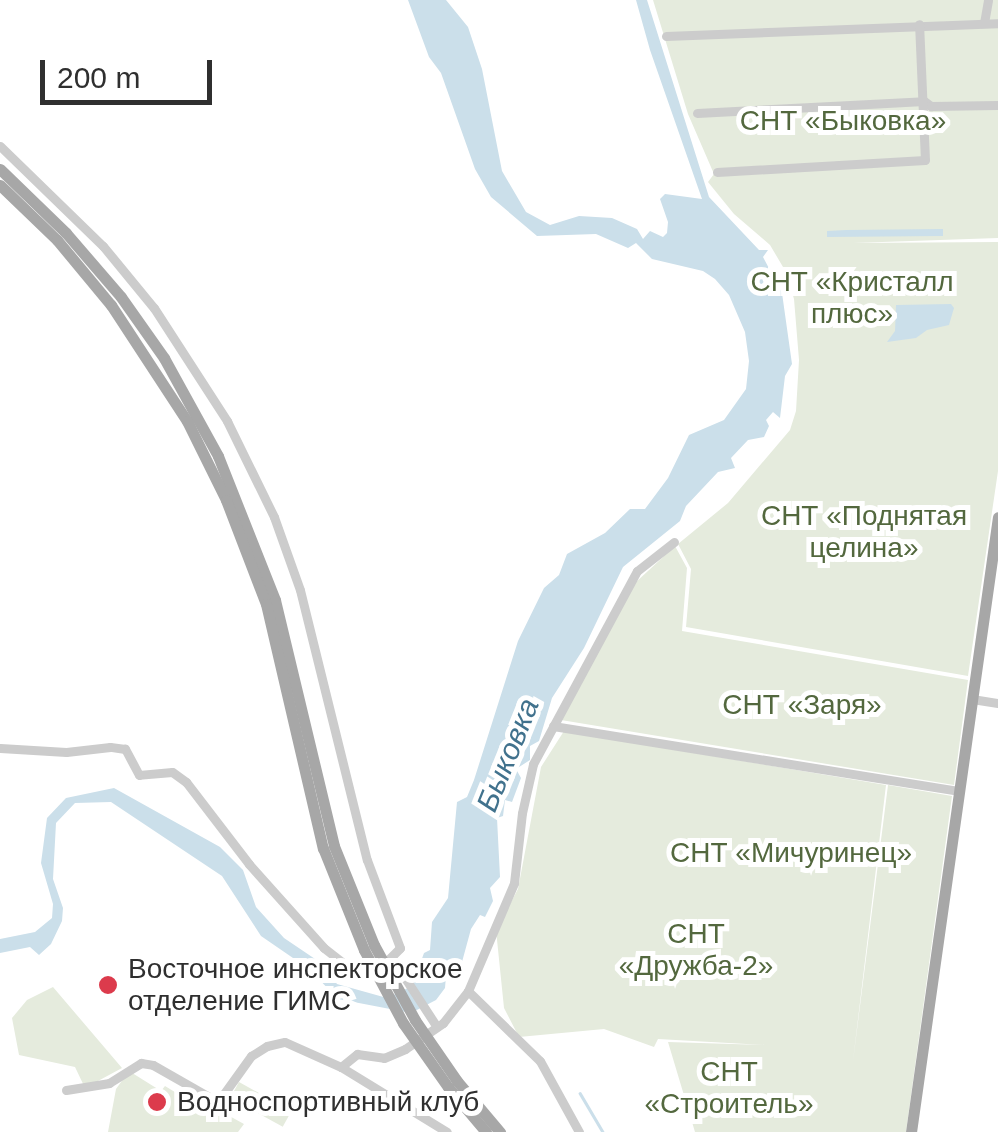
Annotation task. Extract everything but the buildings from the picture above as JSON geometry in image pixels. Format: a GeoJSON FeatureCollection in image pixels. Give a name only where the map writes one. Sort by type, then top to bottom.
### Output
{"type":"FeatureCollection","features":[{"type":"Feature","properties":{"kind":"main road"},"geometry":{"type":"LineString","coordinates":[[0,169],[66,233],[120,298],[164,358],[218,456],[275,600],[334,846],[369,948]]}},
{"type":"Feature","properties":{"kind":"main road"},"geometry":{"type":"LineString","coordinates":[[0,185],[57,240],[111,304],[187,421],[226,500],[270,621],[323,848],[369,948],[486,1132]]}},
{"type":"Feature","properties":{"kind":"main road"},"geometry":{"type":"LineString","coordinates":[[911,1132],[998,517]]}},
{"type":"Feature","properties":{"kind":"main road"},"geometry":{"type":"LineString","coordinates":[[453,1084],[500,1132]]}},
{"type":"Feature","properties":{"kind":"street"},"geometry":{"type":"LineString","coordinates":[[984,23],[988,0]]}},
{"type":"Feature","properties":{"kind":"street"},"geometry":{"type":"LineString","coordinates":[[666,36],[998,23]]}},
{"type":"Feature","properties":{"kind":"street"},"geometry":{"type":"LineString","coordinates":[[716,172],[924,160],[920,24]]}},
{"type":"Feature","properties":{"kind":"street"},"geometry":{"type":"LineString","coordinates":[[697,113],[924,100],[931,106],[998,104]]}},
{"type":"Feature","properties":{"kind":"street"},"geometry":{"type":"LineString","coordinates":[[0,146],[48,188],[154,308],[227,421],[274,518],[327,689],[366,860],[398,934],[400,948],[392,958],[362,975],[324,948],[172,772],[139,775],[126,749],[66,752],[0,748]]}},
{"type":"Feature","properties":{"kind":"street"},"geometry":{"type":"LineString","coordinates":[[341,1067],[356,1054],[384,1058],[437,1027],[468,991],[514,884],[526,788],[553,726],[637,571],[674,542]]}},
{"type":"Feature","properties":{"kind":"street"},"geometry":{"type":"LineString","coordinates":[[972,700],[998,704]]}},
{"type":"Feature","properties":{"kind":"street"},"geometry":{"type":"LineString","coordinates":[[553,726],[960,791]]}},
{"type":"Feature","properties":{"kind":"street"},"geometry":{"type":"LineString","coordinates":[[392,958],[437,1027]]}},
{"type":"Feature","properties":{"kind":"street"},"geometry":{"type":"LineString","coordinates":[[468,991],[540,1061],[578,1132]]}},
{"type":"Feature","properties":{"kind":"street"},"geometry":{"type":"LineString","coordinates":[[66,1090],[109,1083],[141,1063],[218,1102],[251,1056],[267,1046],[285,1042],[341,1067],[446,1132]]}},
{"type":"Feature","properties":{"kind":"green space"},"geometry":{"type":"Polygon","coordinates":[[[653,0],[998,0],[998,238],[853,243],[998,242],[998,471],[968,676],[686,627],[691,569],[678,544],[728,503],[790,430],[796,411],[799,360],[794,299],[786,272],[770,245],[734,214],[708,182],[714,174],[688,114],[653,0]]]}},
{"type":"Feature","properties":{"kind":"green space","name":"СНТ «Заря»"},"geometry":{"type":"Polygon","coordinates":[[[675,546],[687,568],[682,631],[968,680],[954,785],[561,720],[635,583],[675,546]]]}},
{"type":"Feature","properties":{"kind":"green space"},"geometry":{"type":"Polygon","coordinates":[[[564,731],[886,785],[853,1061],[888,785],[952,796],[906,1132],[695,1132],[668,1042],[765,1045],[658,1039],[654,1047],[604,1029],[519,1037],[504,1008],[496,930],[518,889],[541,767],[564,731]]]}},
{"type":"Feature","properties":{"kind":"green space"},"geometry":{"type":"Polygon","coordinates":[[[53,987],[122,1068],[85,1088],[75,1067],[19,1055],[12,1018],[27,1000],[53,987]]]}},
{"type":"Feature","properties":{"kind":"green space","name":"Водноспортивный клуб"},"geometry":{"type":"Polygon","coordinates":[[[129,1071],[161,1091],[165,1086],[188,1100],[191,1095],[244,1124],[238,1132],[108,1132],[116,1089],[129,1071]]]}},
{"type":"Feature","properties":{"kind":"green space"},"geometry":{"type":"Polygon","coordinates":[[[239,1082],[291,1111],[283,1127],[230,1098],[239,1082]]]}},
{"type":"Feature","properties":{"kind":"water","name":"Быковка"},"geometry":{"type":"Polygon","coordinates":[[[408,0],[446,0],[468,27],[482,69],[502,171],[526,212],[550,225],[579,216],[612,218],[637,229],[643,239],[650,231],[663,237],[667,233],[668,222],[660,199],[665,194],[702,199],[636,0],[647,0],[709,197],[759,250],[768,250],[763,257],[782,293],[792,364],[785,376],[780,418],[773,412],[766,420],[769,426],[764,437],[748,440],[731,458],[735,468],[718,472],[686,506],[680,521],[623,567],[584,648],[552,698],[539,741],[530,746],[530,760],[516,769],[521,778],[512,802],[505,800],[503,816],[497,818],[500,877],[490,888],[493,901],[485,917],[480,915],[471,929],[462,962],[446,976],[445,988],[436,1000],[411,1013],[338,999],[309,969],[261,936],[222,876],[111,802],[75,803],[56,823],[53,879],[63,908],[62,921],[51,944],[39,955],[30,947],[0,953],[0,939],[35,932],[52,918],[53,904],[41,863],[47,818],[66,798],[114,788],[220,847],[243,870],[256,907],[284,938],[321,963],[337,984],[387,998],[412,986],[424,953],[430,950],[432,922],[448,898],[457,802],[467,797],[474,780],[518,641],[544,588],[559,575],[567,554],[605,533],[630,509],[645,509],[668,478],[689,435],[724,420],[746,389],[749,361],[745,332],[729,295],[715,279],[703,271],[652,259],[636,243],[628,248],[596,234],[537,236],[491,197],[475,169],[441,73],[429,57],[408,0]]]}},
{"type":"Feature","properties":{"kind":"water"},"geometry":{"type":"Polygon","coordinates":[[[943,229],[943,236],[827,237],[827,231],[943,229]]]}},
{"type":"Feature","properties":{"kind":"water"},"geometry":{"type":"Polygon","coordinates":[[[951,304],[954,308],[949,325],[927,330],[916,338],[887,342],[895,331],[896,305],[951,304]]]}},
{"type":"Feature","properties":{"kind":"waterway"},"geometry":{"type":"LineString","coordinates":[[580,1093],[603,1132]]}},
{"type":"Feature","properties":{"kind":"place","name":"Восточное инспекторское отделение ГИМС"},"geometry":{"type":"Point","coordinates":[108,985]}},
{"type":"Feature","properties":{"kind":"place","name":"Водноспортивный клуб"},"geometry":{"type":"Point","coordinates":[157,1102]}},
{"type":"Feature","properties":{"kind":"park label","name":"СНТ «Быковка»"},"geometry":{"type":"Point","coordinates":[843,121]}},
{"type":"Feature","properties":{"kind":"park label","name":"СНТ «Кристалл плюс»"},"geometry":{"type":"Point","coordinates":[852,298]}},
{"type":"Feature","properties":{"kind":"park label","name":"СНТ «Поднятая целина»"},"geometry":{"type":"Point","coordinates":[864,532]}},
{"type":"Feature","properties":{"kind":"park label","name":"СНТ «Мичуринец»"},"geometry":{"type":"Point","coordinates":[791,853]}},
{"type":"Feature","properties":{"kind":"park label","name":"СНТ «Дружба-2»"},"geometry":{"type":"Point","coordinates":[696,950]}},
{"type":"Feature","properties":{"kind":"park label","name":"СНТ «Строитель»"},"geometry":{"type":"Point","coordinates":[729,1088]}}]}
